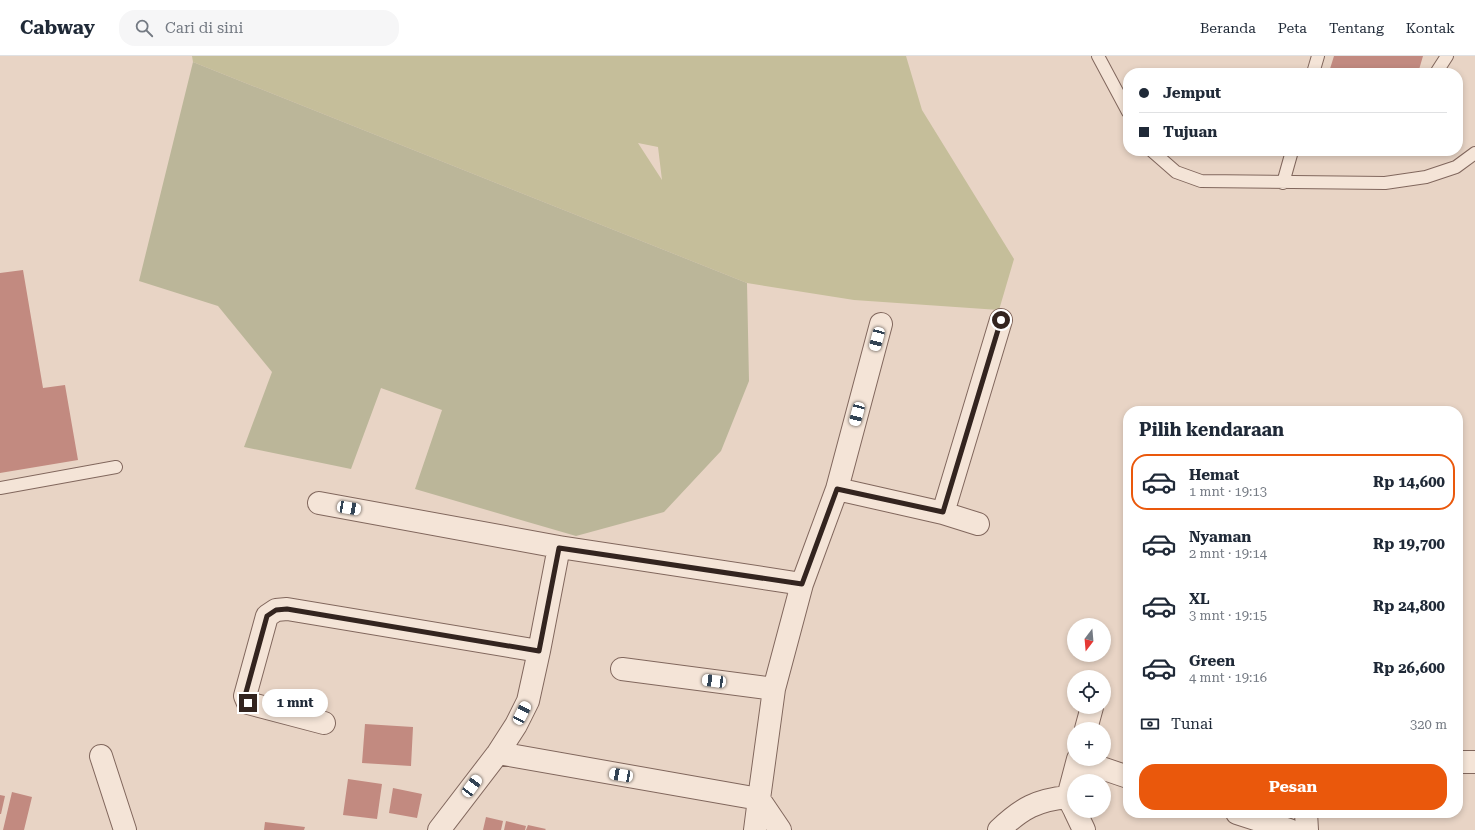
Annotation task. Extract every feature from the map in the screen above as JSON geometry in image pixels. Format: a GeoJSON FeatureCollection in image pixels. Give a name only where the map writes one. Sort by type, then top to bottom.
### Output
{"type":"FeatureCollection","features":[{"type":"Feature","properties":{"kind":"street"},"geometry":{"type":"LineString","coordinates":[[943,512],[1001,320]]}},
{"type":"Feature","properties":{"kind":"street"},"geometry":{"type":"LineString","coordinates":[[755,830],[774,689],[802,584],[837,489],[881,324]]}},
{"type":"Feature","properties":{"kind":"street"},"geometry":{"type":"LineString","coordinates":[[837,489],[943,512],[978,524]]}},
{"type":"Feature","properties":{"kind":"street"},"geometry":{"type":"LineString","coordinates":[[319,503],[559,548],[802,584]]}},
{"type":"Feature","properties":{"kind":"street"},"geometry":{"type":"LineString","coordinates":[[439,830],[498,753],[516,725],[528,701],[559,548]]}},
{"type":"Feature","properties":{"kind":"street"},"geometry":{"type":"LineString","coordinates":[[324,723],[248,703],[245,696],[267,616],[276,610],[287,609],[539,651]]}},
{"type":"Feature","properties":{"kind":"street"},"geometry":{"type":"LineString","coordinates":[[622,669],[774,689]]}},
{"type":"Feature","properties":{"kind":"street"},"geometry":{"type":"LineString","coordinates":[[498,753],[759,799],[780,830]]}},
{"type":"Feature","properties":{"kind":"street"},"geometry":{"type":"LineString","coordinates":[[101,756],[125,830]]}},
{"type":"Feature","properties":{"kind":"street"},"geometry":{"type":"LineString","coordinates":[[1463,762],[1475,762]]}},
{"type":"Feature","properties":{"kind":"street"},"geometry":{"type":"LineString","coordinates":[[1096,766],[1123,775]]}},
{"type":"Feature","properties":{"kind":"street"},"geometry":{"type":"LineString","coordinates":[[999,830],[1012,818],[1032,805],[1048,799],[1067,805]]}},
{"type":"Feature","properties":{"kind":"street"},"geometry":{"type":"LineString","coordinates":[[1078,818],[1084,830]]}},
{"type":"Feature","properties":{"kind":"street"},"geometry":{"type":"LineString","coordinates":[[1252,818],[1288,830]]}},
{"type":"Feature","properties":{"kind":"street"},"geometry":{"type":"LineString","coordinates":[[1306,818],[1307,830]]}},
{"type":"Feature","properties":{"kind":"lane"},"geometry":{"type":"LineString","coordinates":[[1098,56],[1123,103]]}},
{"type":"Feature","properties":{"kind":"lane"},"geometry":{"type":"LineString","coordinates":[[1314,68],[1318,56]]}},
{"type":"Feature","properties":{"kind":"lane"},"geometry":{"type":"LineString","coordinates":[[1439,68],[1447,56]]}},
{"type":"Feature","properties":{"kind":"lane"},"geometry":{"type":"LineString","coordinates":[[1158,156],[1176,172],[1201,181],[1385,184],[1426,177],[1456,167],[1475,153]]}},
{"type":"Feature","properties":{"kind":"lane"},"geometry":{"type":"LineString","coordinates":[[1283,183],[1291,156]]}},
{"type":"Feature","properties":{"kind":"lane"},"geometry":{"type":"LineString","coordinates":[[0,488],[116,467]]}},
{"type":"Feature","properties":{"kind":"shaded area"},"geometry":{"type":"Polygon","coordinates":[[[192,56],[906,56],[922,110],[1014,259],[999,310],[854,300],[747,283],[193,62],[192,56]],[[638,143],[662,180],[658,147],[638,143]]]}},
{"type":"Feature","properties":{"kind":"shaded area"},"geometry":{"type":"Polygon","coordinates":[[[193,62],[747,283],[749,381],[721,451],[664,512],[576,536],[415,489],[442,410],[381,388],[351,469],[244,447],[272,372],[218,306],[139,281],[193,62]]]}},
{"type":"Feature","properties":{"kind":"building"},"geometry":{"type":"Polygon","coordinates":[[[1334,56],[1423,56],[1419,68],[1330,68],[1334,56]]]}},
{"type":"Feature","properties":{"kind":"building"},"geometry":{"type":"Polygon","coordinates":[[[23,270],[43,388],[65,385],[78,460],[0,473],[0,273],[23,270]]]}},
{"type":"Feature","properties":{"kind":"building"},"geometry":{"type":"Polygon","coordinates":[[[365,724],[413,727],[411,766],[362,763],[365,724]]]}},
{"type":"Feature","properties":{"kind":"building"},"geometry":{"type":"Polygon","coordinates":[[[348,779],[382,784],[377,819],[343,815],[348,779]]]}},
{"type":"Feature","properties":{"kind":"building"},"geometry":{"type":"Polygon","coordinates":[[[393,788],[422,794],[417,818],[389,813],[393,788]]]}},
{"type":"Feature","properties":{"kind":"building"},"geometry":{"type":"Polygon","coordinates":[[[12,792],[32,797],[24,830],[3,830],[12,792]]]}},
{"type":"Feature","properties":{"kind":"building"},"geometry":{"type":"Polygon","coordinates":[[[0,795],[5,796],[1,814],[0,814],[0,795]]]}},
{"type":"Feature","properties":{"kind":"building"},"geometry":{"type":"Polygon","coordinates":[[[486,817],[503,821],[501,830],[483,830],[486,817]]]}},
{"type":"Feature","properties":{"kind":"building"},"geometry":{"type":"Polygon","coordinates":[[[506,821],[526,826],[525,830],[504,830],[506,821]]]}},
{"type":"Feature","properties":{"kind":"building"},"geometry":{"type":"Polygon","coordinates":[[[265,822],[305,827],[304,830],[264,830],[265,822]]]}},
{"type":"Feature","properties":{"kind":"building"},"geometry":{"type":"Polygon","coordinates":[[[528,825],[546,829],[526,830],[528,825]]]}},
{"type":"Feature","properties":{"kind":"route"},"geometry":{"type":"LineString","coordinates":[[248,703],[245,696],[267,616],[276,610],[287,609],[539,651],[559,548],[802,584],[837,489],[943,512],[1001,320]]}}]}
